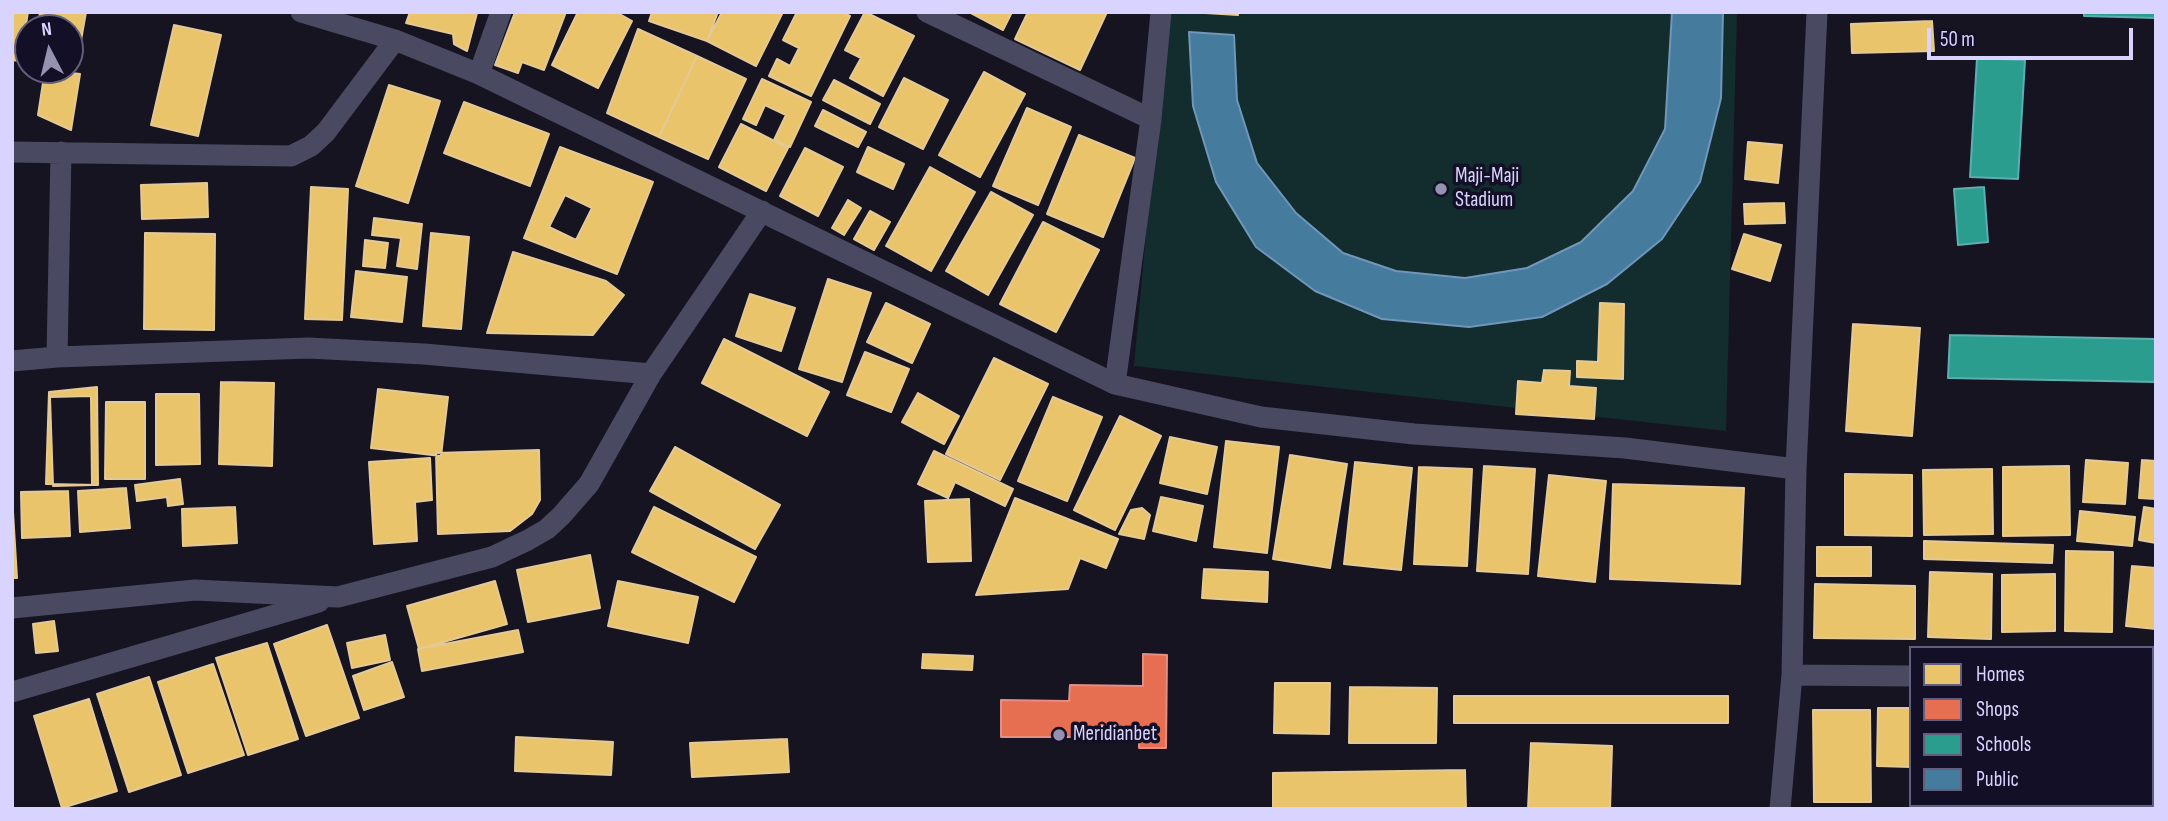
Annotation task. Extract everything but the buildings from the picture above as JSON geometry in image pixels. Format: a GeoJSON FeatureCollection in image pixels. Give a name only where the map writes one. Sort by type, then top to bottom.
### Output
{"type":"FeatureCollection","features":[{"type":"Feature","properties":{"kind":"street"},"geometry":{"type":"LineString","coordinates":[[301,12],[395,40],[479,74],[1115,384],[1261,417],[1414,434],[1625,448],[1796,469]]}},
{"type":"Feature","properties":{"kind":"street"},"geometry":{"type":"LineString","coordinates":[[479,74],[501,12]]}},
{"type":"Feature","properties":{"kind":"street"},"geometry":{"type":"LineString","coordinates":[[927,12],[1151,119]]}},
{"type":"Feature","properties":{"kind":"street"},"geometry":{"type":"LineString","coordinates":[[1115,384],[1151,119],[1161,12]]}},
{"type":"Feature","properties":{"kind":"street"},"geometry":{"type":"LineString","coordinates":[[1780,809],[1792,675],[1796,469],[1816,12]]}},
{"type":"Feature","properties":{"kind":"street"},"geometry":{"type":"LineString","coordinates":[[12,152],[290,156],[311,146],[326,132],[395,40]]}},
{"type":"Feature","properties":{"kind":"street"},"geometry":{"type":"LineString","coordinates":[[57,357],[61,152]]}},
{"type":"Feature","properties":{"kind":"street"},"geometry":{"type":"LineString","coordinates":[[12,692],[338,597],[492,558],[547,529],[589,484],[651,374],[762,211]]}},
{"type":"Feature","properties":{"kind":"street"},"geometry":{"type":"LineString","coordinates":[[12,361],[309,348],[424,354],[651,374]]}},
{"type":"Feature","properties":{"kind":"street"},"geometry":{"type":"LineString","coordinates":[[12,608],[195,590],[338,597]]}},
{"type":"Feature","properties":{"kind":"street"},"geometry":{"type":"LineString","coordinates":[[1792,675],[1909,676]]}},
{"type":"Feature","properties":{"kind":"green space","name":"Maji-Maji Stadium"},"geometry":{"type":"Polygon","coordinates":[[[1166,12],[1737,12],[1726,431],[1134,366],[1166,12]]]}},
{"type":"Feature","properties":{"kind":"place","name":"Maji-Maji Stadium"},"geometry":{"type":"Point","coordinates":[1441,189]}},
{"type":"Feature","properties":{"kind":"place","name":"Meridianbet"},"geometry":{"type":"Point","coordinates":[1059,735]}}]}
